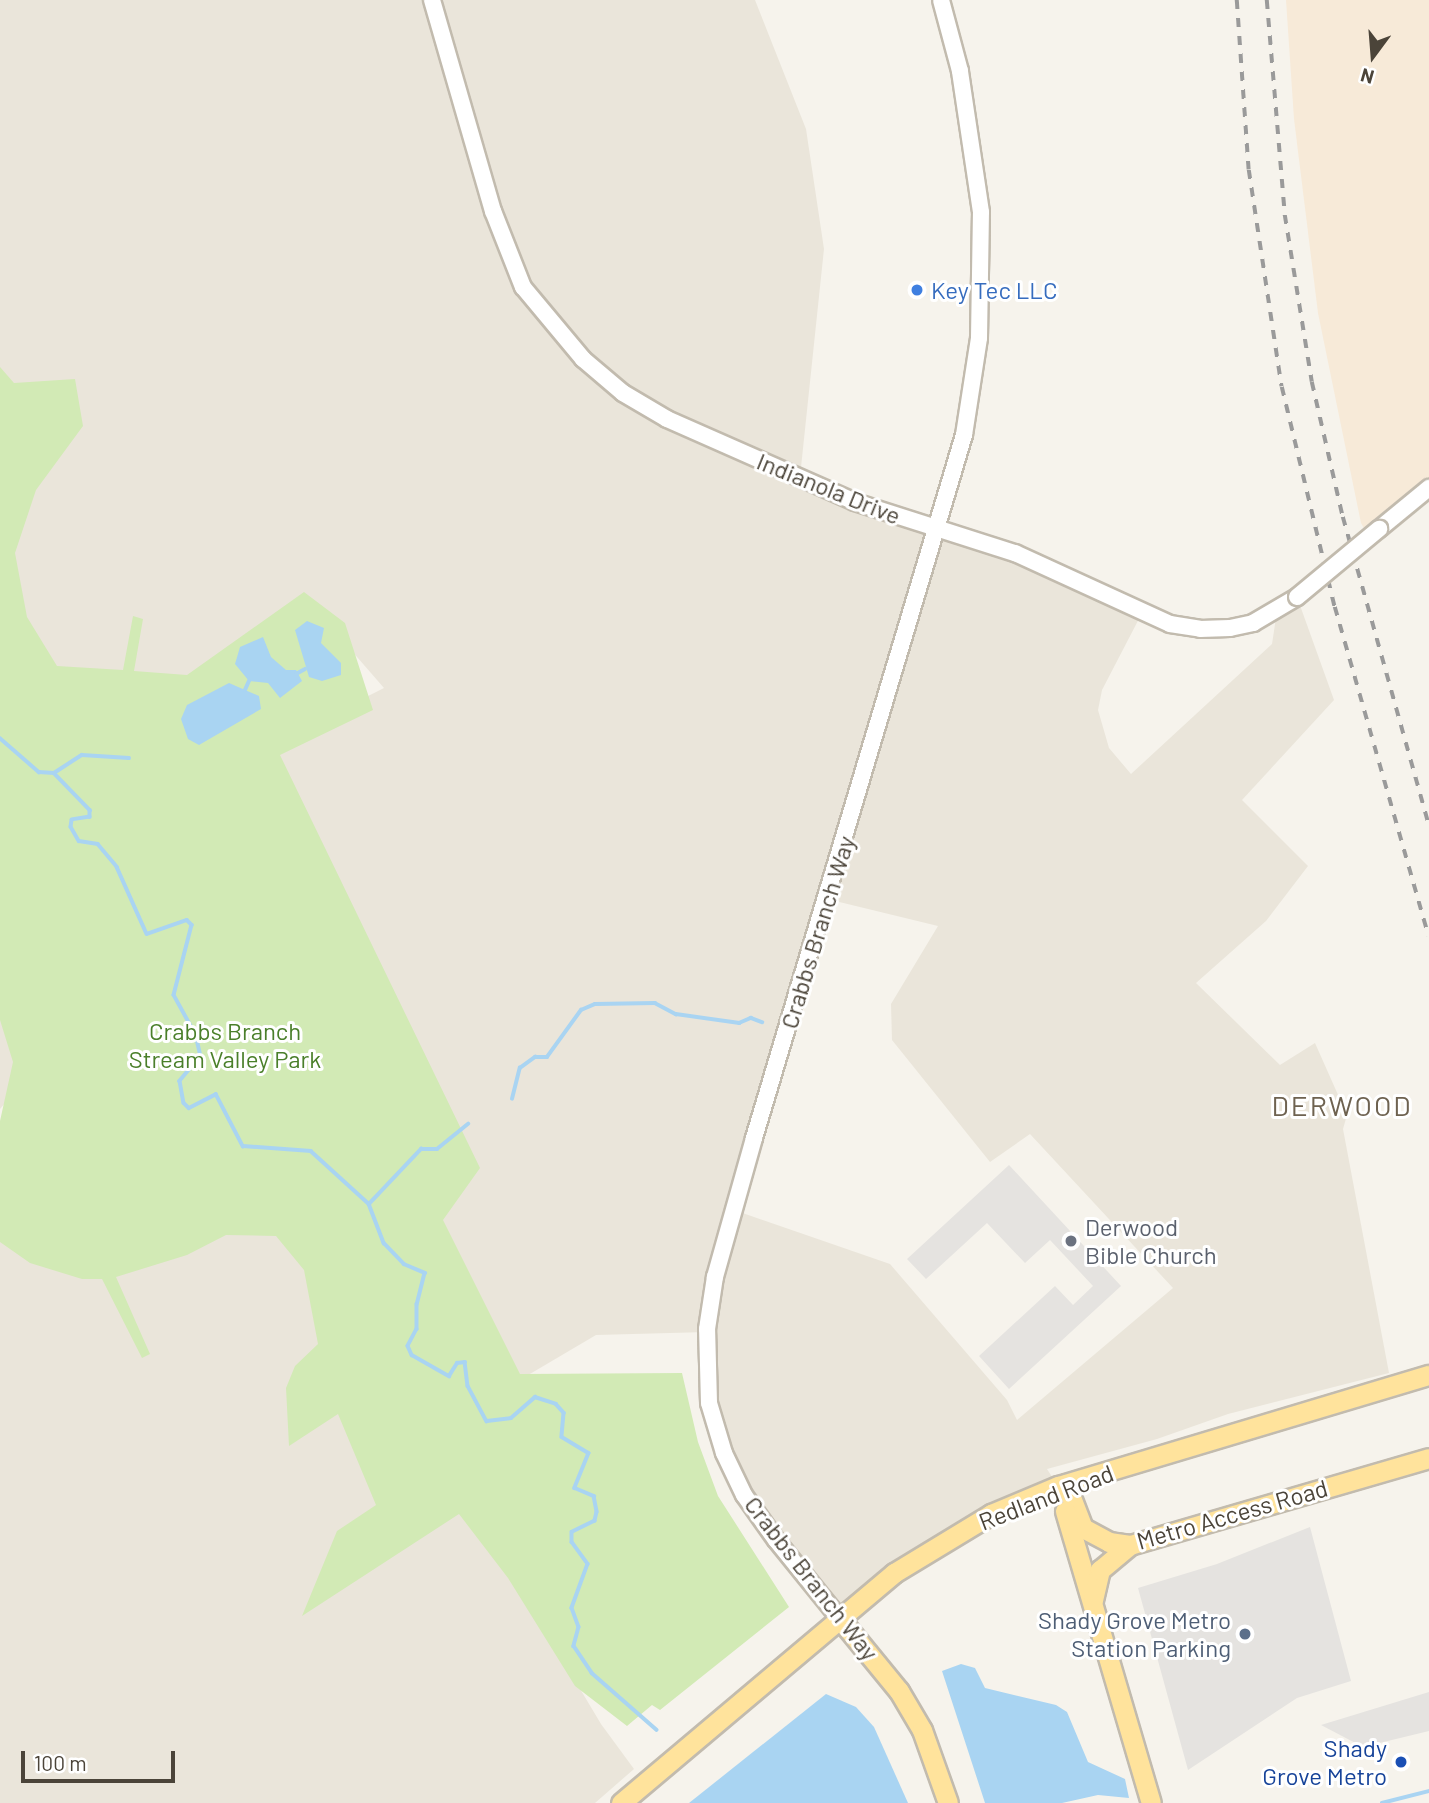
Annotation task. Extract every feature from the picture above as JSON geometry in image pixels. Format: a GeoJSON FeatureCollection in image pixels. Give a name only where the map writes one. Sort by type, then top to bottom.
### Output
{"type":"FeatureCollection","features":[{"type":"Feature","properties":{"kind":"main road","name":"Redland Road"},"geometry":{"type":"LineString","coordinates":[[621,1803],[894,1573],[991,1514],[1061,1485],[1429,1375]]}},
{"type":"Feature","properties":{"kind":"main road","name":"Metro Access Road"},"geometry":{"type":"LineString","coordinates":[[1061,1485],[1083,1528],[1109,1542],[1130,1545],[1429,1458]]}},
{"type":"Feature","properties":{"kind":"main road"},"geometry":{"type":"LineString","coordinates":[[1061,1485],[1151,1803]]}},
{"type":"Feature","properties":{"kind":"main road"},"geometry":{"type":"LineString","coordinates":[[1093,1605],[1100,1570],[1130,1545]]}},
{"type":"Feature","properties":{"kind":"main road","name":"Crabbs Branch Way"},"geometry":{"type":"LineString","coordinates":[[841,1619],[905,1701],[922,1730],[948,1803]]}},
{"type":"Feature","properties":{"kind":"street","name":"Indianola Drive"},"geometry":{"type":"LineString","coordinates":[[432,0],[493,211],[523,287],[583,359],[623,393],[667,419],[855,502],[1047,565],[1142,613],[1185,628],[1253,623],[1297,597],[1429,488]]}},
{"type":"Feature","properties":{"kind":"street","name":"Crabbs Branch Way"},"geometry":{"type":"LineString","coordinates":[[841,1619],[776,1540],[744,1495],[724,1453],[709,1403],[709,1304],[754,1138],[964,435],[979,338],[981,212],[960,71],[941,0]]}},
{"type":"Feature","properties":{"kind":"shaded area"},"geometry":{"type":"Polygon","coordinates":[[[0,0],[755,0],[806,129],[824,249],[800,477],[1142,613],[1102,690],[1098,710],[1109,748],[1131,774],[1272,644],[1277,611],[1297,597],[1334,700],[1242,800],[1308,866],[1266,921],[1196,983],[1280,1065],[1315,1043],[1347,1115],[1343,1129],[1389,1373],[1228,1414],[1157,1439],[1047,1469],[1058,1486],[991,1514],[840,1619],[724,1453],[707,1332],[596,1335],[518,1381],[433,1218],[267,747],[384,688],[304,596],[179,689],[45,670],[16,633],[0,400],[0,0]],[[827,899],[734,1210],[890,1264],[1007,1400],[1017,1420],[1173,1288],[1030,1134],[990,1162],[892,1040],[891,1004],[938,926],[827,899]]]}},
{"type":"Feature","properties":{"kind":"shaded area"},"geometry":{"type":"Polygon","coordinates":[[[1286,0],[1429,0],[1429,488],[1369,537],[1361,523],[1318,313],[1294,119],[1286,0]]]}},
{"type":"Feature","properties":{"kind":"shaded area"},"geometry":{"type":"Polygon","coordinates":[[[0,1004],[27,1028],[12,1095],[0,1109],[0,1004]]]}},
{"type":"Feature","properties":{"kind":"shaded area"},"geometry":{"type":"Polygon","coordinates":[[[1009,1165],[1121,1286],[1009,1389],[979,1356],[1055,1286],[1073,1305],[1093,1286],[1050,1240],[1025,1263],[987,1223],[926,1279],[907,1259],[1009,1165]]]}},
{"type":"Feature","properties":{"kind":"shaded area"},"geometry":{"type":"Polygon","coordinates":[[[183,1216],[310,1237],[601,1724],[634,1769],[595,1803],[0,1803],[0,1234],[183,1216]]]}},
{"type":"Feature","properties":{"kind":"shaded area","name":"Shady Grove Metro Station Parking"},"geometry":{"type":"Polygon","coordinates":[[[1310,1527],[1351,1681],[1297,1698],[1188,1770],[1138,1588],[1217,1564],[1310,1527]]]}},
{"type":"Feature","properties":{"kind":"shaded area"},"geometry":{"type":"Polygon","coordinates":[[[1429,1692],[1429,1731],[1363,1747],[1321,1725],[1429,1692]]]}},
{"type":"Feature","properties":{"kind":"green space","name":"Crabbs Branch Stream Valley Park"},"geometry":{"type":"Polygon","coordinates":[[[0,367],[14,383],[75,379],[83,426],[36,490],[15,553],[27,617],[57,666],[123,670],[133,616],[143,619],[134,671],[187,675],[304,592],[345,623],[373,710],[280,755],[480,1168],[443,1220],[520,1374],[682,1373],[698,1442],[718,1496],[789,1607],[660,1710],[652,1705],[627,1726],[575,1686],[508,1578],[459,1514],[302,1616],[337,1531],[376,1505],[338,1414],[289,1446],[286,1388],[295,1366],[318,1344],[304,1270],[276,1236],[226,1235],[187,1255],[116,1277],[150,1354],[142,1358],[102,1279],[82,1279],[30,1263],[0,1242],[0,1121],[13,1062],[0,1020],[0,367]]]}},
{"type":"Feature","properties":{"kind":"water"},"geometry":{"type":"Polygon","coordinates":[[[307,621],[324,628],[321,643],[341,663],[341,675],[322,681],[309,677],[295,630],[307,621]]]}},
{"type":"Feature","properties":{"kind":"water"},"geometry":{"type":"Polygon","coordinates":[[[263,637],[271,657],[286,670],[296,670],[302,681],[280,698],[268,683],[249,681],[235,664],[240,647],[263,637]]]}},
{"type":"Feature","properties":{"kind":"water"},"geometry":{"type":"Polygon","coordinates":[[[229,683],[259,696],[261,709],[199,745],[188,739],[181,719],[187,705],[229,683]]]}},
{"type":"Feature","properties":{"kind":"water"},"geometry":{"type":"Polygon","coordinates":[[[961,1664],[975,1668],[985,1688],[1056,1705],[1067,1712],[1088,1762],[1125,1779],[1129,1798],[1098,1795],[1062,1803],[985,1803],[942,1671],[961,1664]]]}},
{"type":"Feature","properties":{"kind":"water"},"geometry":{"type":"Polygon","coordinates":[[[826,1694],[856,1707],[874,1727],[908,1803],[689,1803],[826,1694]]]}},
{"type":"Feature","properties":{"kind":"waterway"},"geometry":{"type":"LineString","coordinates":[[296,674],[305,669]]}},
{"type":"Feature","properties":{"kind":"waterway"},"geometry":{"type":"LineString","coordinates":[[245,690],[249,681]]}},
{"type":"Feature","properties":{"kind":"waterway"},"geometry":{"type":"LineString","coordinates":[[0,738],[39,772],[54,773],[90,810],[90,817],[72,820],[71,827],[79,841],[98,844],[117,867],[147,934],[187,920],[192,925],[174,995],[196,1035],[201,1056],[180,1081],[184,1103],[189,1108],[216,1094],[243,1146],[311,1151],[369,1204],[384,1243],[404,1264],[425,1273],[417,1304],[417,1329],[408,1346],[412,1355],[449,1376],[457,1363],[465,1362],[468,1386],[487,1421],[511,1418],[535,1397],[556,1404],[564,1413],[562,1437],[589,1453],[575,1488],[594,1496],[597,1512],[595,1521],[572,1532],[572,1542],[588,1564],[572,1608],[579,1627],[574,1646],[592,1673],[657,1730]]}},
{"type":"Feature","properties":{"kind":"waterway"},"geometry":{"type":"LineString","coordinates":[[54,773],[82,755],[129,758]]}},
{"type":"Feature","properties":{"kind":"waterway"},"geometry":{"type":"LineString","coordinates":[[512,1099],[520,1068],[535,1057],[547,1057],[581,1010],[595,1004],[655,1003],[676,1014],[739,1023],[751,1018],[762,1022]]}},
{"type":"Feature","properties":{"kind":"waterway"},"geometry":{"type":"LineString","coordinates":[[369,1204],[421,1149],[437,1149],[468,1124]]}},
{"type":"Feature","properties":{"kind":"waterway"},"geometry":{"type":"LineString","coordinates":[[1382,1803],[1429,1791]]}},
{"type":"Feature","properties":{"kind":"railway"},"geometry":{"type":"LineString","coordinates":[[1237,0],[1249,170],[1282,387],[1335,607],[1429,936]]}},
{"type":"Feature","properties":{"kind":"railway"},"geometry":{"type":"LineString","coordinates":[[1267,0],[1285,215],[1312,382],[1343,517],[1429,826]]}},
{"type":"Feature","properties":{"kind":"place","name":"Key Tec LLC"},"geometry":{"type":"Point","coordinates":[917,290]}},
{"type":"Feature","properties":{"kind":"place","name":"Derwood Bible Church"},"geometry":{"type":"Point","coordinates":[1071,1241]}},
{"type":"Feature","properties":{"kind":"place","name":"Shady Grove Metro Station Parking"},"geometry":{"type":"Point","coordinates":[1245,1634]}},
{"type":"Feature","properties":{"kind":"place","name":"Shady Grove Metro"},"geometry":{"type":"Point","coordinates":[1401,1762]}},
{"type":"Feature","properties":{"kind":"district","name":"DERWOOD"},"geometry":{"type":"Point","coordinates":[1342,1105]}}]}
